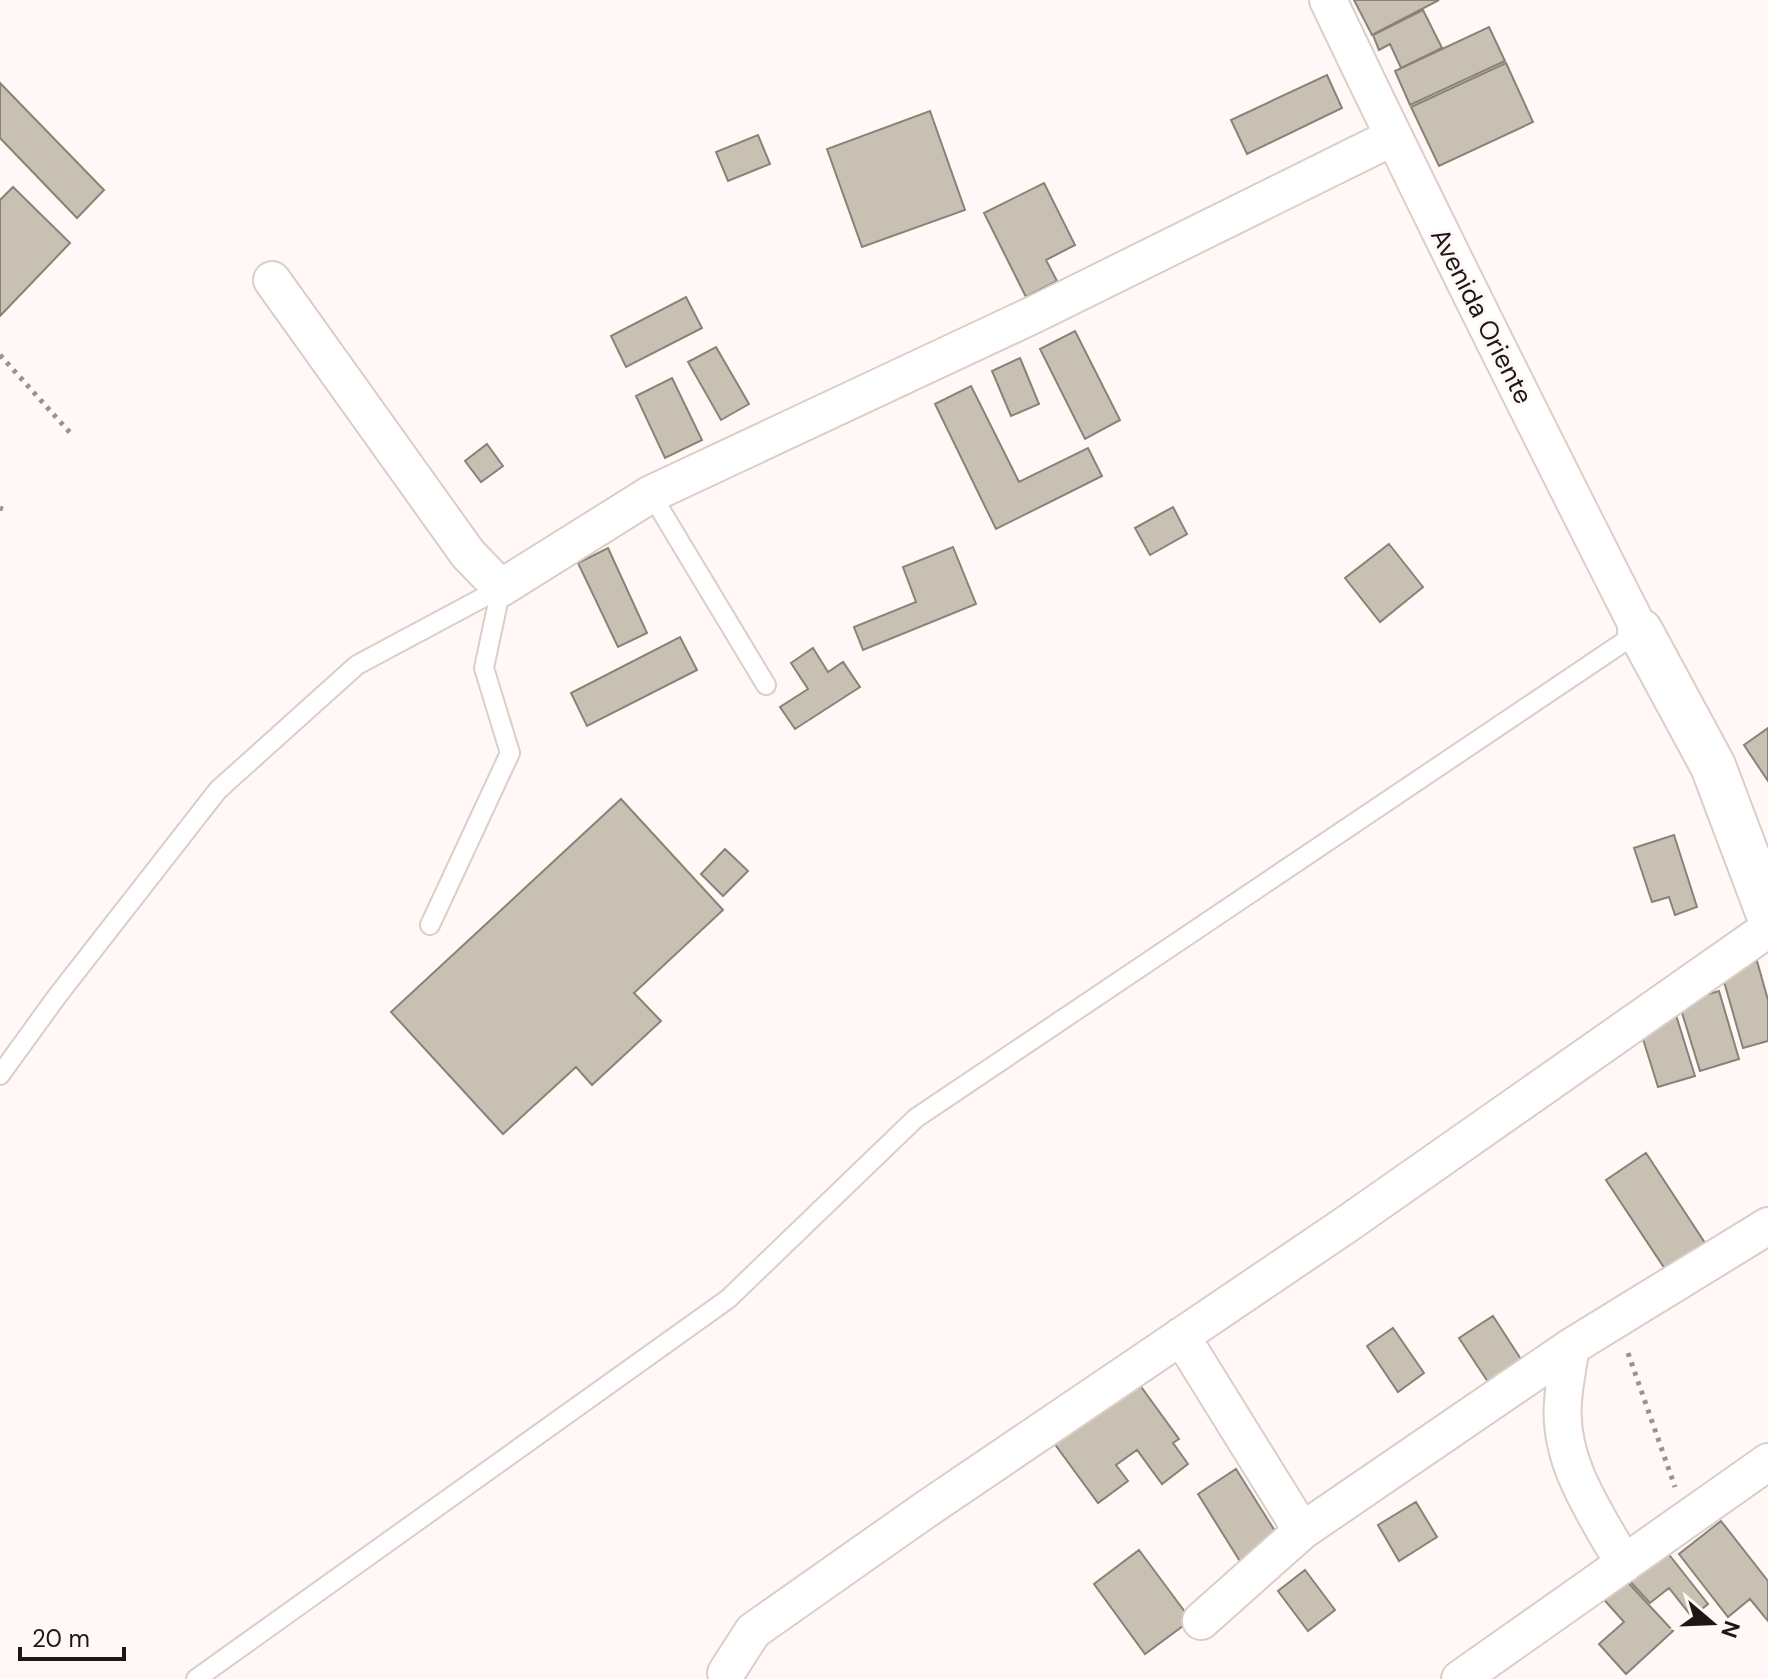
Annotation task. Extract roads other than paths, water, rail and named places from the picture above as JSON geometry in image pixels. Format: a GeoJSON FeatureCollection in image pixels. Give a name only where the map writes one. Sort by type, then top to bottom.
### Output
{"type":"FeatureCollection","features":[{"type":"Feature","properties":{"kind":"street","name":"Avenida Oriente"},"geometry":{"type":"LineString","coordinates":[[1328,0],[1393,137],[1640,631]]}},
{"type":"Feature","properties":{"kind":"street"},"geometry":{"type":"LineString","coordinates":[[272,280],[468,554],[501,588],[651,494],[1035,314],[1393,137]]}},
{"type":"Feature","properties":{"kind":"street"},"geometry":{"type":"LineString","coordinates":[[1640,631],[1713,766],[1768,912]]}},
{"type":"Feature","properties":{"kind":"street"},"geometry":{"type":"LineString","coordinates":[[726,1673],[753,1631],[1768,929]]}},
{"type":"Feature","properties":{"kind":"street"},"geometry":{"type":"LineString","coordinates":[[1201,1621],[1302,1531],[1571,1347],[1768,1226]]}},
{"type":"Feature","properties":{"kind":"street"},"geometry":{"type":"LineString","coordinates":[[1181,1336],[1302,1531]]}},
{"type":"Feature","properties":{"kind":"street"},"geometry":{"type":"LineString","coordinates":[[1571,1347],[1562,1404],[1566,1444],[1582,1488],[1624,1564]]}},
{"type":"Feature","properties":{"kind":"street"},"geometry":{"type":"LineString","coordinates":[[1460,1679],[1768,1462]]}},
{"type":"Feature","properties":{"kind":"lane"},"geometry":{"type":"LineString","coordinates":[[651,494],[766,685]]}},
{"type":"Feature","properties":{"kind":"lane"},"geometry":{"type":"LineString","coordinates":[[430,925],[510,753],[484,668],[501,588]]}},
{"type":"Feature","properties":{"kind":"lane"},"geometry":{"type":"LineString","coordinates":[[0,1075],[58,995],[218,790],[357,665],[501,588]]}},
{"type":"Feature","properties":{"kind":"lane"},"geometry":{"type":"LineString","coordinates":[[196,1679],[728,1299],[916,1118],[1640,631]]}}]}
